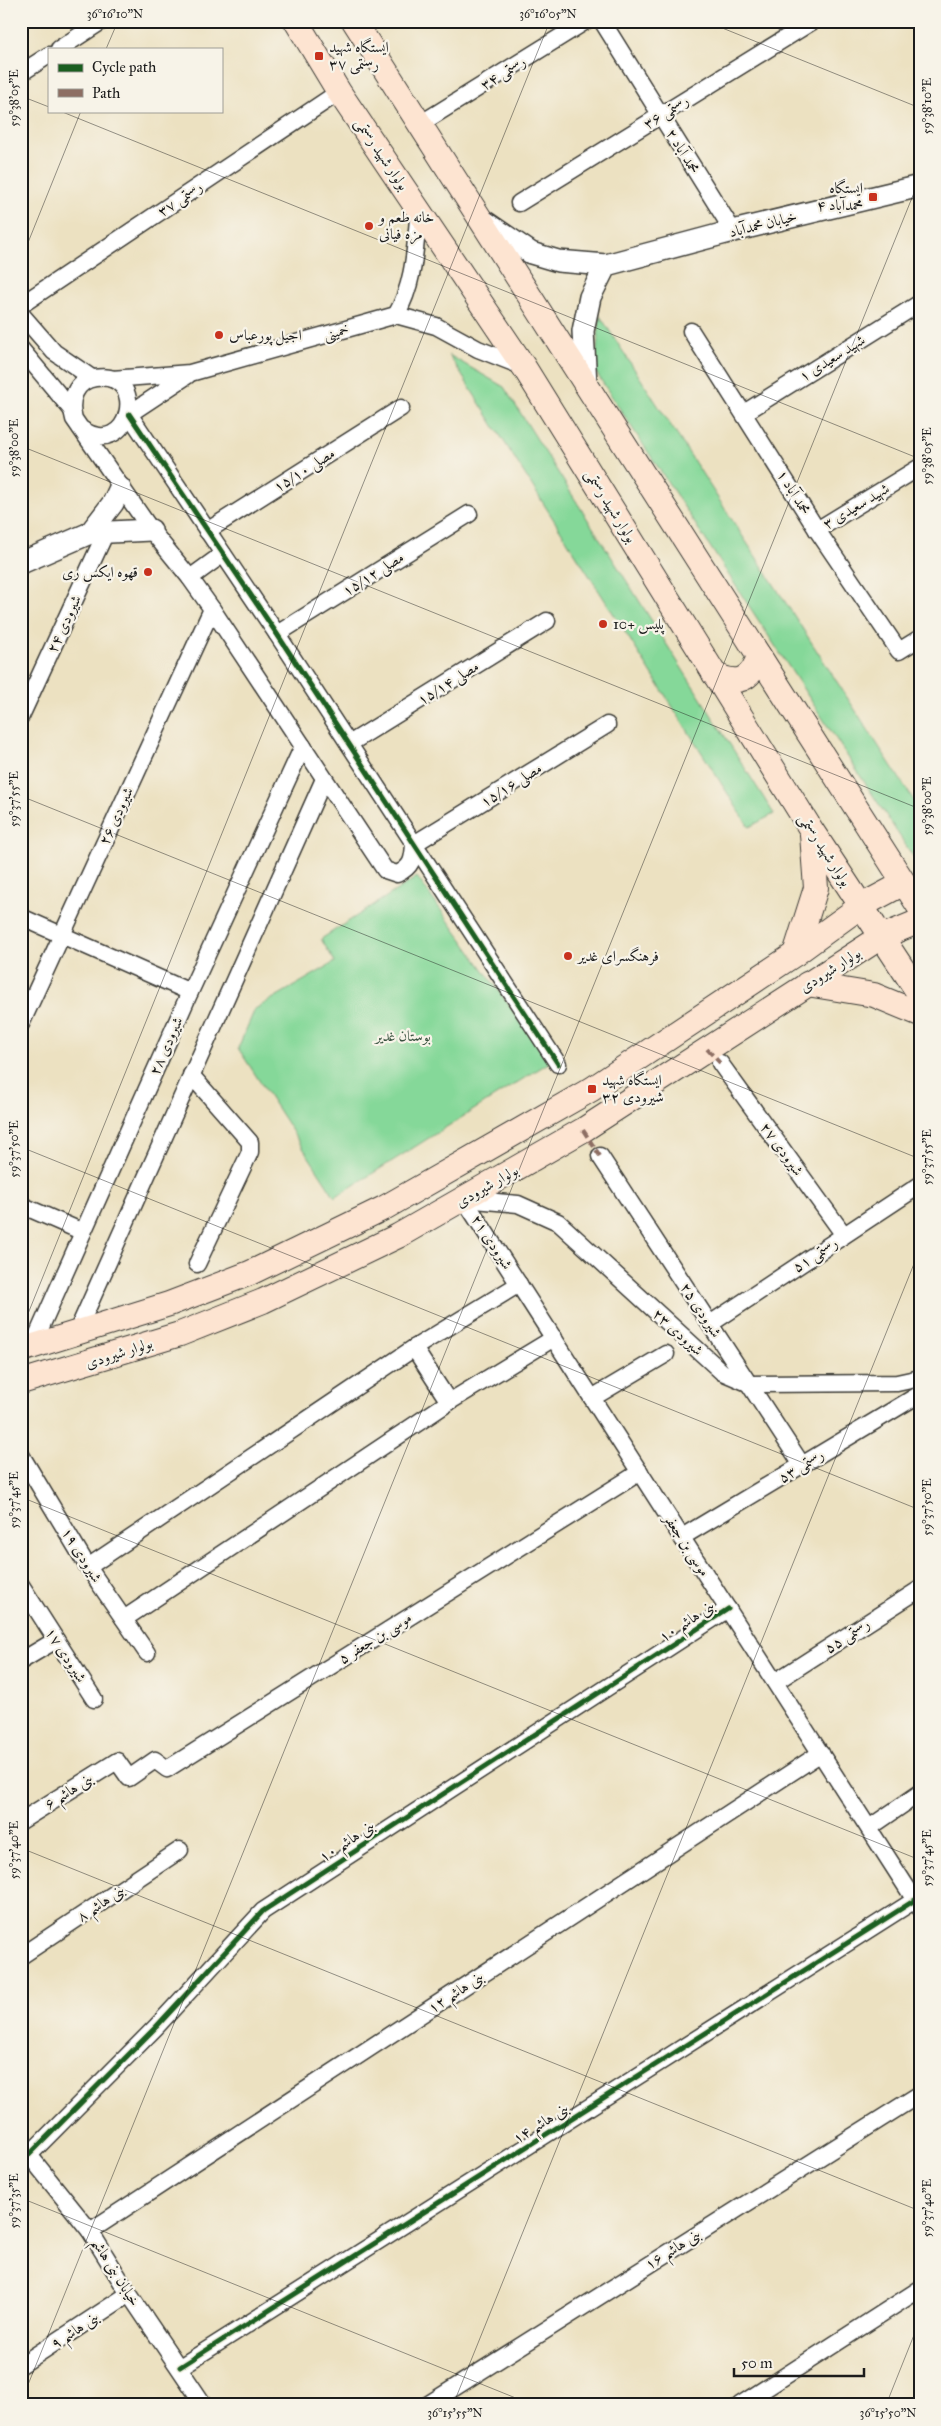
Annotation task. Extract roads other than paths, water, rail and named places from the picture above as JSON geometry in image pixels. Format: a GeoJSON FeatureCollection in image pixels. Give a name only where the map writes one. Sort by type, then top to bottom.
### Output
{"type":"FeatureCollection","features":[{"type":"Feature","properties":{"kind":"main road","name":"بولوار شهید رستمی"},"geometry":{"type":"LineString","coordinates":[[296,21],[339,92],[524,367],[812,831],[920,995]]}},
{"type":"Feature","properties":{"kind":"main road"},"geometry":{"type":"LineString","coordinates":[[355,21],[920,908]]}},
{"type":"Feature","properties":{"kind":"main road"},"geometry":{"type":"LineString","coordinates":[[714,674],[727,681],[742,680],[754,670],[759,656]]}},
{"type":"Feature","properties":{"kind":"main road"},"geometry":{"type":"LineString","coordinates":[[795,954],[816,888],[812,831]]}},
{"type":"Feature","properties":{"kind":"main road","name":"بولوار شیرودی"},"geometry":{"type":"LineString","coordinates":[[27,1348],[169,1304],[250,1272],[384,1208],[592,1089],[795,954],[861,906],[904,884]]}},
{"type":"Feature","properties":{"kind":"main road","name":"بولوار شیرودی"},"geometry":{"type":"LineString","coordinates":[[21,1382],[180,1334],[263,1302],[398,1236],[583,1130],[881,937],[920,921]]}},
{"type":"Feature","properties":{"kind":"main road"},"geometry":{"type":"LineString","coordinates":[[807,984],[874,995],[920,1014]]}},
{"type":"Feature","properties":{"kind":"street"},"geometry":{"type":"LineString","coordinates":[[61,48],[102,21]]}},
{"type":"Feature","properties":{"kind":"street","name":"رستمی ۳۴"},"geometry":{"type":"LineString","coordinates":[[420,124],[586,21]]}},
{"type":"Feature","properties":{"kind":"street","name":"محمد آباد ۲"},"geometry":{"type":"LineString","coordinates":[[602,21],[733,231]]}},
{"type":"Feature","properties":{"kind":"street","name":"رستمی ۳۶"},"geometry":{"type":"LineString","coordinates":[[519,203],[813,21]]}},
{"type":"Feature","properties":{"kind":"street"},"geometry":{"type":"LineString","coordinates":[[21,73],[48,56]]}},
{"type":"Feature","properties":{"kind":"street","name":"رستمی ۳۷"},"geometry":{"type":"LineString","coordinates":[[21,306],[339,92]]}},
{"type":"Feature","properties":{"kind":"street","name":"خیابان محمدآباد"},"geometry":{"type":"LineString","coordinates":[[480,218],[531,252],[558,261],[606,265],[733,231],[920,186]]}},
{"type":"Feature","properties":{"kind":"street"},"geometry":{"type":"LineString","coordinates":[[419,209],[407,296],[396,315],[436,326],[478,349],[524,367]]}},
{"type":"Feature","properties":{"kind":"street"},"geometry":{"type":"LineString","coordinates":[[586,384],[583,331],[590,297],[606,265]]}},
{"type":"Feature","properties":{"kind":"street","name":"شهید سعیدی ۱"},"geometry":{"type":"LineString","coordinates":[[744,413],[920,303]]}},
{"type":"Feature","properties":{"kind":"street"},"geometry":{"type":"LineString","coordinates":[[21,314],[54,352],[92,378]]}},
{"type":"Feature","properties":{"kind":"street","name":"خمینی"},"geometry":{"type":"LineString","coordinates":[[190,373],[396,315]]}},
{"type":"Feature","properties":{"kind":"street","name":"محمد آباد ۱"},"geometry":{"type":"LineString","coordinates":[[691,331],[817,530],[899,651],[920,638]]}},
{"type":"Feature","properties":{"kind":"street"},"geometry":{"type":"LineString","coordinates":[[21,349],[71,409],[74,419],[120,488],[212,609],[385,870],[397,874],[408,869],[413,860],[414,844]]}},
{"type":"Feature","properties":{"kind":"street"},"geometry":{"type":"LineString","coordinates":[[71,409],[76,390],[83,382],[92,378],[112,379],[190,373]]}},
{"type":"Feature","properties":{"kind":"street"},"geometry":{"type":"LineString","coordinates":[[80,428],[88,434],[98,436],[108,435],[118,430],[129,414],[190,373]]}},
{"type":"Feature","properties":{"kind":"street"},"geometry":{"type":"LineString","coordinates":[[112,379],[121,385],[127,393],[130,403],[129,414],[277,634],[558,1064]]}},
{"type":"Feature","properties":{"kind":"street","name":"مصلی ۱۵/۱۰"},"geometry":{"type":"LineString","coordinates":[[207,531],[401,408]]}},
{"type":"Feature","properties":{"kind":"street","name":"شهید سعیدی ۳"},"geometry":{"type":"LineString","coordinates":[[817,530],[920,467]]}},
{"type":"Feature","properties":{"kind":"street"},"geometry":{"type":"LineString","coordinates":[[98,532],[120,488]]}},
{"type":"Feature","properties":{"kind":"street","name":"مصلی ۱۵/۱۲"},"geometry":{"type":"LineString","coordinates":[[277,634],[469,514]]}},
{"type":"Feature","properties":{"kind":"street"},"geometry":{"type":"LineString","coordinates":[[21,563],[98,532],[151,530]]}},
{"type":"Feature","properties":{"kind":"street","name":"شیرودی ۲۴"},"geometry":{"type":"LineString","coordinates":[[21,716],[98,532]]}},
{"type":"Feature","properties":{"kind":"street"},"geometry":{"type":"LineString","coordinates":[[190,578],[222,554]]}},
{"type":"Feature","properties":{"kind":"street","name":"شیرودی ۲۶"},"geometry":{"type":"LineString","coordinates":[[21,1024],[212,609]]}},
{"type":"Feature","properties":{"kind":"street","name":"مصلی ۱۵/۱۴"},"geometry":{"type":"LineString","coordinates":[[349,744],[547,621]]}},
{"type":"Feature","properties":{"kind":"street","name":"مصلی ۱۵/۱۶"},"geometry":{"type":"LineString","coordinates":[[414,844],[607,725]]}},
{"type":"Feature","properties":{"kind":"street","name":"شیرودی ۲۸"},"geometry":{"type":"LineString","coordinates":[[27,1348],[83,1232],[303,746]]}},
{"type":"Feature","properties":{"kind":"street"},"geometry":{"type":"LineString","coordinates":[[76,1334],[324,778]]}},
{"type":"Feature","properties":{"kind":"street"},"geometry":{"type":"LineString","coordinates":[[21,917],[190,992]]}},
{"type":"Feature","properties":{"kind":"street","name":"شیرودی ۲۷"},"geometry":{"type":"LineString","coordinates":[[720,1063],[844,1235]]}},
{"type":"Feature","properties":{"kind":"street"},"geometry":{"type":"LineString","coordinates":[[191,1075],[250,1142],[250,1152],[197,1264]]}},
{"type":"Feature","properties":{"kind":"street","name":"شیرودی ۲۵"},"geometry":{"type":"LineString","coordinates":[[600,1156],[802,1464]]}},
{"type":"Feature","properties":{"kind":"street","name":"رستمی ۵۱"},"geometry":{"type":"LineString","coordinates":[[710,1324],[920,1185]]}},
{"type":"Feature","properties":{"kind":"street","name":"شیرودی ۲۱"},"geometry":{"type":"LineString","coordinates":[[464,1199],[519,1284]]}},
{"type":"Feature","properties":{"kind":"street","name":"شیرودی ۲۳"},"geometry":{"type":"LineString","coordinates":[[464,1199],[518,1204],[558,1222],[722,1372],[750,1384],[897,1383],[920,1378]]}},
{"type":"Feature","properties":{"kind":"street"},"geometry":{"type":"LineString","coordinates":[[21,1205],[83,1232]]}},
{"type":"Feature","properties":{"kind":"street"},"geometry":{"type":"LineString","coordinates":[[88,1567],[414,1348],[519,1284]]}},
{"type":"Feature","properties":{"kind":"street","name":"موسی بن جعفر"},"geometry":{"type":"LineString","coordinates":[[519,1284],[917,1904]]}},
{"type":"Feature","properties":{"kind":"street"},"geometry":{"type":"LineString","coordinates":[[124,1619],[449,1402],[554,1338]]}},
{"type":"Feature","properties":{"kind":"street"},"geometry":{"type":"LineString","coordinates":[[414,1348],[449,1402]]}},
{"type":"Feature","properties":{"kind":"street"},"geometry":{"type":"LineString","coordinates":[[592,1398],[666,1354]]}},
{"type":"Feature","properties":{"kind":"street","name":"رستمی ۵۳"},"geometry":{"type":"LineString","coordinates":[[682,1537],[920,1394]]}},
{"type":"Feature","properties":{"kind":"street","name":"شیرودی ۱۹"},"geometry":{"type":"LineString","coordinates":[[21,1455],[88,1567],[147,1653]]}},
{"type":"Feature","properties":{"kind":"street","name":"موسی بن جعفر ۵"},"geometry":{"type":"LineString","coordinates":[[117,1761],[129,1778],[155,1760],[167,1769],[640,1472]]}},
{"type":"Feature","properties":{"kind":"street","name":"شیرودی ۱۷"},"geometry":{"type":"LineString","coordinates":[[21,1585],[94,1698]]}},
{"type":"Feature","properties":{"kind":"street","name":"رستمی ۵۵"},"geometry":{"type":"LineString","coordinates":[[775,1682],[920,1589]]}},
{"type":"Feature","properties":{"kind":"street","name":"بنی هاشم ۱۰"},"geometry":{"type":"LineString","coordinates":[[24,2153],[156,2026],[263,1911],[728,1609]]}},
{"type":"Feature","properties":{"kind":"street"},"geometry":{"type":"LineString","coordinates":[[21,1661],[56,1640]]}},
{"type":"Feature","properties":{"kind":"street","name":"بنی هاشم ۱۲"},"geometry":{"type":"LineString","coordinates":[[90,2231],[821,1753]]}},
{"type":"Feature","properties":{"kind":"street","name":"بنی هاشم ۶"},"geometry":{"type":"LineString","coordinates":[[21,1821],[117,1761]]}},
{"type":"Feature","properties":{"kind":"street"},"geometry":{"type":"LineString","coordinates":[[869,1828],[920,1793]]}},
{"type":"Feature","properties":{"kind":"street","name":"بنی هاشم ۸"},"geometry":{"type":"LineString","coordinates":[[21,1956],[180,1850]]}},
{"type":"Feature","properties":{"kind":"street","name":"بنی هاشم ۱۴"},"geometry":{"type":"LineString","coordinates":[[180,2367],[917,1904]]}},
{"type":"Feature","properties":{"kind":"street","name":"بنی هاشم ۱۶"},"geometry":{"type":"LineString","coordinates":[[427,2405],[920,2094]]}},
{"type":"Feature","properties":{"kind":"street","name":"خیابان بنی هاشم"},"geometry":{"type":"LineString","coordinates":[[24,2153],[90,2231],[129,2294],[204,2405]]}},
{"type":"Feature","properties":{"kind":"street"},"geometry":{"type":"LineString","coordinates":[[740,2405],[920,2289]]}},
{"type":"Feature","properties":{"kind":"street","name":"بنی هاشم ۹"},"geometry":{"type":"LineString","coordinates":[[21,2365],[129,2294]]}},
{"type":"Feature","properties":{"kind":"place","name":"ایستگاه شهید رستمی ۳۷"},"geometry":{"type":"Point","coordinates":[319,56]}},
{"type":"Feature","properties":{"kind":"place","name":"ایستگاه محمدآباد ۴"},"geometry":{"type":"Point","coordinates":[873,197]}},
{"type":"Feature","properties":{"kind":"place","name":"خانه طعم و مزه فیانی"},"geometry":{"type":"Point","coordinates":[369,226]}},
{"type":"Feature","properties":{"kind":"place","name":"اجیل پورعباس"},"geometry":{"type":"Point","coordinates":[219,335]}},
{"type":"Feature","properties":{"kind":"place","name":"قهوه ایکس ری"},"geometry":{"type":"Point","coordinates":[148,572]}},
{"type":"Feature","properties":{"kind":"place","name":"پلیس +10"},"geometry":{"type":"Point","coordinates":[603,624]}},
{"type":"Feature","properties":{"kind":"place","name":"فرهنگسرای غدیر"},"geometry":{"type":"Point","coordinates":[568,956]}},
{"type":"Feature","properties":{"kind":"place","name":"ایستگاه شهید شیرودی ۳۲"},"geometry":{"type":"Point","coordinates":[592,1089]}},
{"type":"Feature","properties":{"kind":"park label","name":"بوستان غدیر"},"geometry":{"type":"Point","coordinates":[403,1036]}}]}
